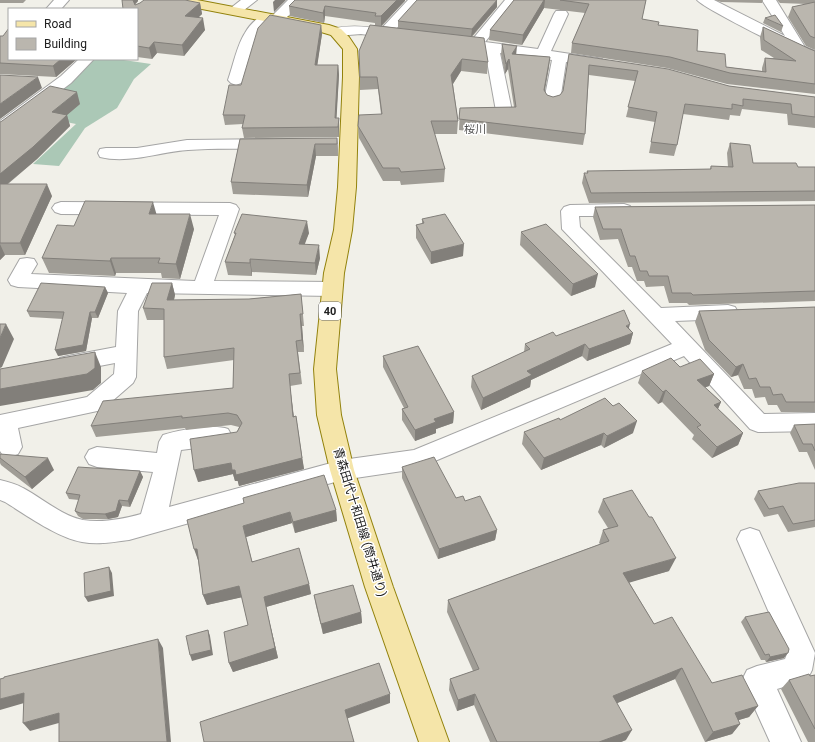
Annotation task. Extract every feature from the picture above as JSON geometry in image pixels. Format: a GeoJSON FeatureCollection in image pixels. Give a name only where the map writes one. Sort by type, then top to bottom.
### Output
{"type":"FeatureCollection","features":[{"type":"Feature","properties":{"kind":"main road"},"geometry":{"type":"LineString","coordinates":[[176,0],[242,6],[272,18],[324,28],[336,32]]}},
{"type":"Feature","properties":{"kind":"main road","name":"青森田代十和田線 (筒井通り)"},"geometry":{"type":"LineString","coordinates":[[336,32],[344,40],[350,50],[351,109],[342,143],[347,186],[343,230],[334,273],[324,369],[329,415],[342,470],[379,587],[434,742]]}},
{"type":"Feature","properties":{"kind":"street"},"geometry":{"type":"LineString","coordinates":[[54,8],[62,0]]}},
{"type":"Feature","properties":{"kind":"street"},"geometry":{"type":"LineString","coordinates":[[236,80],[252,34],[295,0]]}},
{"type":"Feature","properties":{"kind":"street"},"geometry":{"type":"LineString","coordinates":[[385,33],[415,0]]}},
{"type":"Feature","properties":{"kind":"street"},"geometry":{"type":"LineString","coordinates":[[504,110],[484,45],[512,0]]}},
{"type":"Feature","properties":{"kind":"street"},"geometry":{"type":"LineString","coordinates":[[704,0],[815,57]]}},
{"type":"Feature","properties":{"kind":"street"},"geometry":{"type":"LineString","coordinates":[[769,0],[801,51]]}},
{"type":"Feature","properties":{"kind":"street"},"geometry":{"type":"LineString","coordinates":[[543,54],[562,14]]}},
{"type":"Feature","properties":{"kind":"street"},"geometry":{"type":"LineString","coordinates":[[336,32],[360,30],[408,36]]}},
{"type":"Feature","properties":{"kind":"street"},"geometry":{"type":"LineString","coordinates":[[438,40],[484,45],[614,65]]}},
{"type":"Feature","properties":{"kind":"street"},"geometry":{"type":"LineString","coordinates":[[552,101],[560,56]]}},
{"type":"Feature","properties":{"kind":"street"},"geometry":{"type":"LineString","coordinates":[[0,129],[42,97],[62,84],[78,70],[86,60]]}},
{"type":"Feature","properties":{"kind":"street"},"geometry":{"type":"LineString","coordinates":[[40,82],[62,84]]}},
{"type":"Feature","properties":{"kind":"street"},"geometry":{"type":"LineString","coordinates":[[106,153],[137,153],[187,145],[280,144]]}},
{"type":"Feature","properties":{"kind":"street"},"geometry":{"type":"LineString","coordinates":[[61,208],[230,209],[202,288]]}},
{"type":"Feature","properties":{"kind":"street"},"geometry":{"type":"LineString","coordinates":[[641,210],[570,211],[571,229],[687,346],[758,423],[815,422]]}},
{"type":"Feature","properties":{"kind":"street"},"geometry":{"type":"LineString","coordinates":[[22,272],[84,285],[332,289]]}},
{"type":"Feature","properties":{"kind":"street"},"geometry":{"type":"LineString","coordinates":[[10,447],[5,422],[94,404],[125,377],[128,311],[140,287]]}},
{"type":"Feature","properties":{"kind":"street"},"geometry":{"type":"LineString","coordinates":[[656,315],[744,312]]}},
{"type":"Feature","properties":{"kind":"street"},"geometry":{"type":"LineString","coordinates":[[0,490],[13,494],[57,521],[82,531],[108,532],[129,529],[342,470],[416,459],[687,346]]}},
{"type":"Feature","properties":{"kind":"street"},"geometry":{"type":"LineString","coordinates":[[52,367],[126,353]]}},
{"type":"Feature","properties":{"kind":"street"},"geometry":{"type":"LineString","coordinates":[[152,523],[167,464],[170,442],[232,435]]}},
{"type":"Feature","properties":{"kind":"street"},"geometry":{"type":"LineString","coordinates":[[97,457],[167,464]]}},
{"type":"Feature","properties":{"kind":"street"},"geometry":{"type":"LineString","coordinates":[[750,539],[801,654],[798,670],[757,680],[786,742]]}},
{"type":"Feature","properties":{"kind":"green space"},"geometry":{"type":"Polygon","coordinates":[[[90,60],[124,60],[151,64],[134,79],[117,108],[85,128],[59,166],[33,164],[76,124],[31,115],[90,60]]]}},
{"type":"Feature","properties":{"kind":"building"},"geometry":{"type":"Polygon","coordinates":[[[122,0],[133,0],[135,5],[144,0],[185,0],[200,3],[185,16],[203,18],[182,45],[154,42],[149,48],[138,46],[138,8],[123,8],[122,0]]]}},
{"type":"Feature","properties":{"kind":"building"},"geometry":{"type":"Polygon","coordinates":[[[295,0],[397,0],[381,16],[375,16],[376,13],[325,6],[323,13],[289,6],[295,0]]]}},
{"type":"Feature","properties":{"kind":"building"},"geometry":{"type":"Polygon","coordinates":[[[417,0],[497,0],[472,29],[398,21],[417,0]]]}},
{"type":"Feature","properties":{"kind":"building"},"geometry":{"type":"Polygon","coordinates":[[[514,0],[544,0],[523,35],[490,30],[514,0]]]}},
{"type":"Feature","properties":{"kind":"building"},"geometry":{"type":"Polygon","coordinates":[[[560,0],[646,0],[642,19],[659,22],[658,25],[698,30],[697,51],[725,54],[726,67],[766,72],[765,58],[796,61],[764,40],[763,27],[815,51],[815,84],[730,73],[670,57],[572,43],[589,4],[560,0]]]}},
{"type":"Feature","properties":{"kind":"building"},"geometry":{"type":"Polygon","coordinates":[[[815,2],[815,38],[810,36],[792,7],[815,2]]]}},
{"type":"Feature","properties":{"kind":"building"},"geometry":{"type":"Polygon","coordinates":[[[270,15],[321,25],[315,65],[338,65],[335,118],[339,118],[338,127],[242,128],[245,115],[223,115],[229,85],[241,85],[258,28],[270,15]]]}},
{"type":"Feature","properties":{"kind":"building"},"geometry":{"type":"Polygon","coordinates":[[[775,15],[783,26],[765,18],[775,15]]]}},
{"type":"Feature","properties":{"kind":"building"},"geometry":{"type":"Polygon","coordinates":[[[370,25],[484,38],[488,62],[462,59],[451,75],[458,121],[431,121],[445,169],[401,172],[399,168],[383,168],[358,126],[359,115],[382,114],[377,77],[360,77],[359,51],[370,25]]]}},
{"type":"Feature","properties":{"kind":"building"},"geometry":{"type":"Polygon","coordinates":[[[8,29],[8,60],[60,60],[53,66],[0,63],[0,36],[3,36],[8,29]]]}},
{"type":"Feature","properties":{"kind":"building"},"geometry":{"type":"Polygon","coordinates":[[[502,44],[517,46],[512,54],[550,57],[544,90],[547,95],[553,97],[560,95],[563,91],[569,54],[668,69],[729,86],[815,97],[815,117],[792,114],[791,104],[743,99],[743,106],[732,104],[732,109],[685,104],[677,145],[651,142],[657,112],[628,107],[638,71],[589,65],[585,134],[459,119],[460,108],[516,107],[509,59],[506,64],[502,44]]]}},
{"type":"Feature","properties":{"kind":"building"},"geometry":{"type":"Polygon","coordinates":[[[0,75],[38,77],[0,104],[0,75]]]}},
{"type":"Feature","properties":{"kind":"building"},"geometry":{"type":"Polygon","coordinates":[[[50,86],[77,92],[52,112],[67,115],[33,147],[0,174],[0,122],[50,86]]]}},
{"type":"Feature","properties":{"kind":"building"},"geometry":{"type":"Polygon","coordinates":[[[337,138],[337,144],[315,144],[307,185],[231,182],[240,139],[337,138]]]}},
{"type":"Feature","properties":{"kind":"building"},"geometry":{"type":"Polygon","coordinates":[[[730,143],[750,145],[753,163],[796,163],[798,167],[815,167],[815,191],[591,193],[584,173],[588,173],[587,171],[711,169],[711,166],[733,167],[730,143]]]}},
{"type":"Feature","properties":{"kind":"building"},"geometry":{"type":"Polygon","coordinates":[[[0,184],[47,184],[20,243],[0,243],[0,184]]]}},
{"type":"Feature","properties":{"kind":"building"},"geometry":{"type":"Polygon","coordinates":[[[85,201],[153,202],[149,214],[190,214],[176,264],[158,263],[160,258],[111,258],[110,261],[42,258],[57,225],[74,226],[85,201]]]}},
{"type":"Feature","properties":{"kind":"building"},"geometry":{"type":"Polygon","coordinates":[[[815,205],[815,291],[693,295],[691,293],[672,293],[668,276],[649,276],[647,271],[640,271],[635,256],[630,256],[621,229],[603,229],[595,207],[815,205]]]}},
{"type":"Feature","properties":{"kind":"building"},"geometry":{"type":"Polygon","coordinates":[[[242,214],[307,221],[299,244],[319,245],[315,263],[250,259],[250,263],[225,262],[242,214]]]}},
{"type":"Feature","properties":{"kind":"building"},"geometry":{"type":"Polygon","coordinates":[[[445,214],[464,244],[431,252],[416,225],[424,223],[422,219],[445,214]]]}},
{"type":"Feature","properties":{"kind":"building"},"geometry":{"type":"Polygon","coordinates":[[[546,224],[598,274],[573,284],[521,232],[546,224]]]}},
{"type":"Feature","properties":{"kind":"building"},"geometry":{"type":"Polygon","coordinates":[[[41,283],[105,287],[95,312],[90,312],[83,345],[55,350],[64,312],[27,311],[41,283]]]}},
{"type":"Feature","properties":{"kind":"building"},"geometry":{"type":"Polygon","coordinates":[[[152,283],[172,283],[167,300],[249,299],[301,294],[303,314],[300,314],[302,340],[296,341],[300,373],[289,374],[293,417],[296,416],[302,458],[236,475],[235,470],[232,470],[231,463],[194,470],[190,439],[237,432],[242,423],[237,415],[228,413],[182,418],[182,416],[91,426],[103,401],[233,388],[234,348],[164,357],[164,309],[143,308],[152,283]]]}},
{"type":"Feature","properties":{"kind":"building"},"geometry":{"type":"Polygon","coordinates":[[[815,307],[815,402],[786,402],[782,394],[773,395],[770,387],[760,387],[756,378],[749,379],[743,364],[736,367],[709,340],[699,311],[815,307]]]}},
{"type":"Feature","properties":{"kind":"building"},"geometry":{"type":"Polygon","coordinates":[[[624,310],[630,324],[626,326],[633,333],[589,349],[585,344],[527,371],[532,375],[483,398],[472,376],[530,349],[525,344],[553,332],[556,336],[624,310]]]}},
{"type":"Feature","properties":{"kind":"building"},"geometry":{"type":"Polygon","coordinates":[[[0,324],[6,324],[0,338],[0,324]]]}},
{"type":"Feature","properties":{"kind":"building"},"geometry":{"type":"Polygon","coordinates":[[[418,346],[454,412],[434,419],[436,422],[415,430],[402,409],[408,407],[383,356],[418,346]]]}},
{"type":"Feature","properties":{"kind":"building"},"geometry":{"type":"Polygon","coordinates":[[[95,352],[95,368],[87,374],[0,389],[0,369],[95,352]]]}},
{"type":"Feature","properties":{"kind":"building"},"geometry":{"type":"Polygon","coordinates":[[[671,358],[680,367],[700,359],[714,374],[697,380],[721,402],[714,405],[743,433],[717,447],[697,427],[701,425],[666,390],[663,392],[642,371],[671,358]]]}},
{"type":"Feature","properties":{"kind":"building"},"geometry":{"type":"Polygon","coordinates":[[[605,398],[613,406],[619,403],[637,421],[607,436],[604,433],[544,458],[524,432],[559,418],[560,420],[605,398]]]}},
{"type":"Feature","properties":{"kind":"building"},"geometry":{"type":"Polygon","coordinates":[[[815,424],[815,451],[812,444],[803,444],[794,425],[815,424]]]}},
{"type":"Feature","properties":{"kind":"building"},"geometry":{"type":"Polygon","coordinates":[[[0,454],[48,458],[25,477],[0,458],[0,454]]]}},
{"type":"Feature","properties":{"kind":"building"},"geometry":{"type":"Polygon","coordinates":[[[434,457],[456,498],[463,496],[465,501],[480,496],[497,530],[439,549],[402,467],[434,457]]]}},
{"type":"Feature","properties":{"kind":"building"},"geometry":{"type":"Polygon","coordinates":[[[78,467],[140,471],[128,501],[119,500],[116,511],[105,514],[80,513],[75,511],[80,495],[66,493],[78,467]]]}},
{"type":"Feature","properties":{"kind":"building"},"geometry":{"type":"Polygon","coordinates":[[[324,475],[336,510],[293,522],[290,512],[243,526],[252,562],[299,548],[309,584],[264,597],[275,648],[229,663],[224,632],[248,625],[239,586],[203,595],[197,549],[194,549],[187,520],[244,503],[243,498],[324,475]]]}},
{"type":"Feature","properties":{"kind":"building"},"geometry":{"type":"Polygon","coordinates":[[[799,483],[815,483],[815,520],[793,524],[783,506],[769,509],[758,491],[799,483]]]}},
{"type":"Feature","properties":{"kind":"building"},"geometry":{"type":"Polygon","coordinates":[[[632,490],[649,517],[652,517],[676,558],[623,573],[654,624],[672,617],[712,683],[742,675],[758,706],[735,713],[740,724],[713,732],[682,668],[613,696],[632,730],[599,742],[497,742],[475,694],[458,700],[450,679],[479,669],[448,600],[609,541],[603,530],[618,526],[603,499],[632,490]]]}},
{"type":"Feature","properties":{"kind":"building"},"geometry":{"type":"Polygon","coordinates":[[[109,567],[111,591],[85,597],[84,573],[109,567]]]}},
{"type":"Feature","properties":{"kind":"building"},"geometry":{"type":"Polygon","coordinates":[[[353,585],[361,612],[321,624],[314,595],[353,585]]]}},
{"type":"Feature","properties":{"kind":"building"},"geometry":{"type":"Polygon","coordinates":[[[769,612],[789,649],[788,653],[770,657],[769,654],[765,655],[745,617],[769,612]]]}},
{"type":"Feature","properties":{"kind":"building"},"geometry":{"type":"Polygon","coordinates":[[[208,630],[211,650],[190,655],[186,636],[208,630]]]}},
{"type":"Feature","properties":{"kind":"building"},"geometry":{"type":"Polygon","coordinates":[[[158,639],[167,742],[59,742],[59,713],[23,723],[24,693],[0,699],[0,679],[4,677],[158,639]]]}},
{"type":"Feature","properties":{"kind":"building"},"geometry":{"type":"Polygon","coordinates":[[[379,663],[390,694],[345,710],[354,742],[204,742],[200,722],[379,663]]]}},
{"type":"Feature","properties":{"kind":"building"},"geometry":{"type":"Polygon","coordinates":[[[809,674],[810,676],[815,675],[815,729],[789,680],[809,674]]]}},
{"type":"Feature","properties":{"kind":"district","name":"桜川"},"geometry":{"type":"Point","coordinates":[475,129]}}]}
